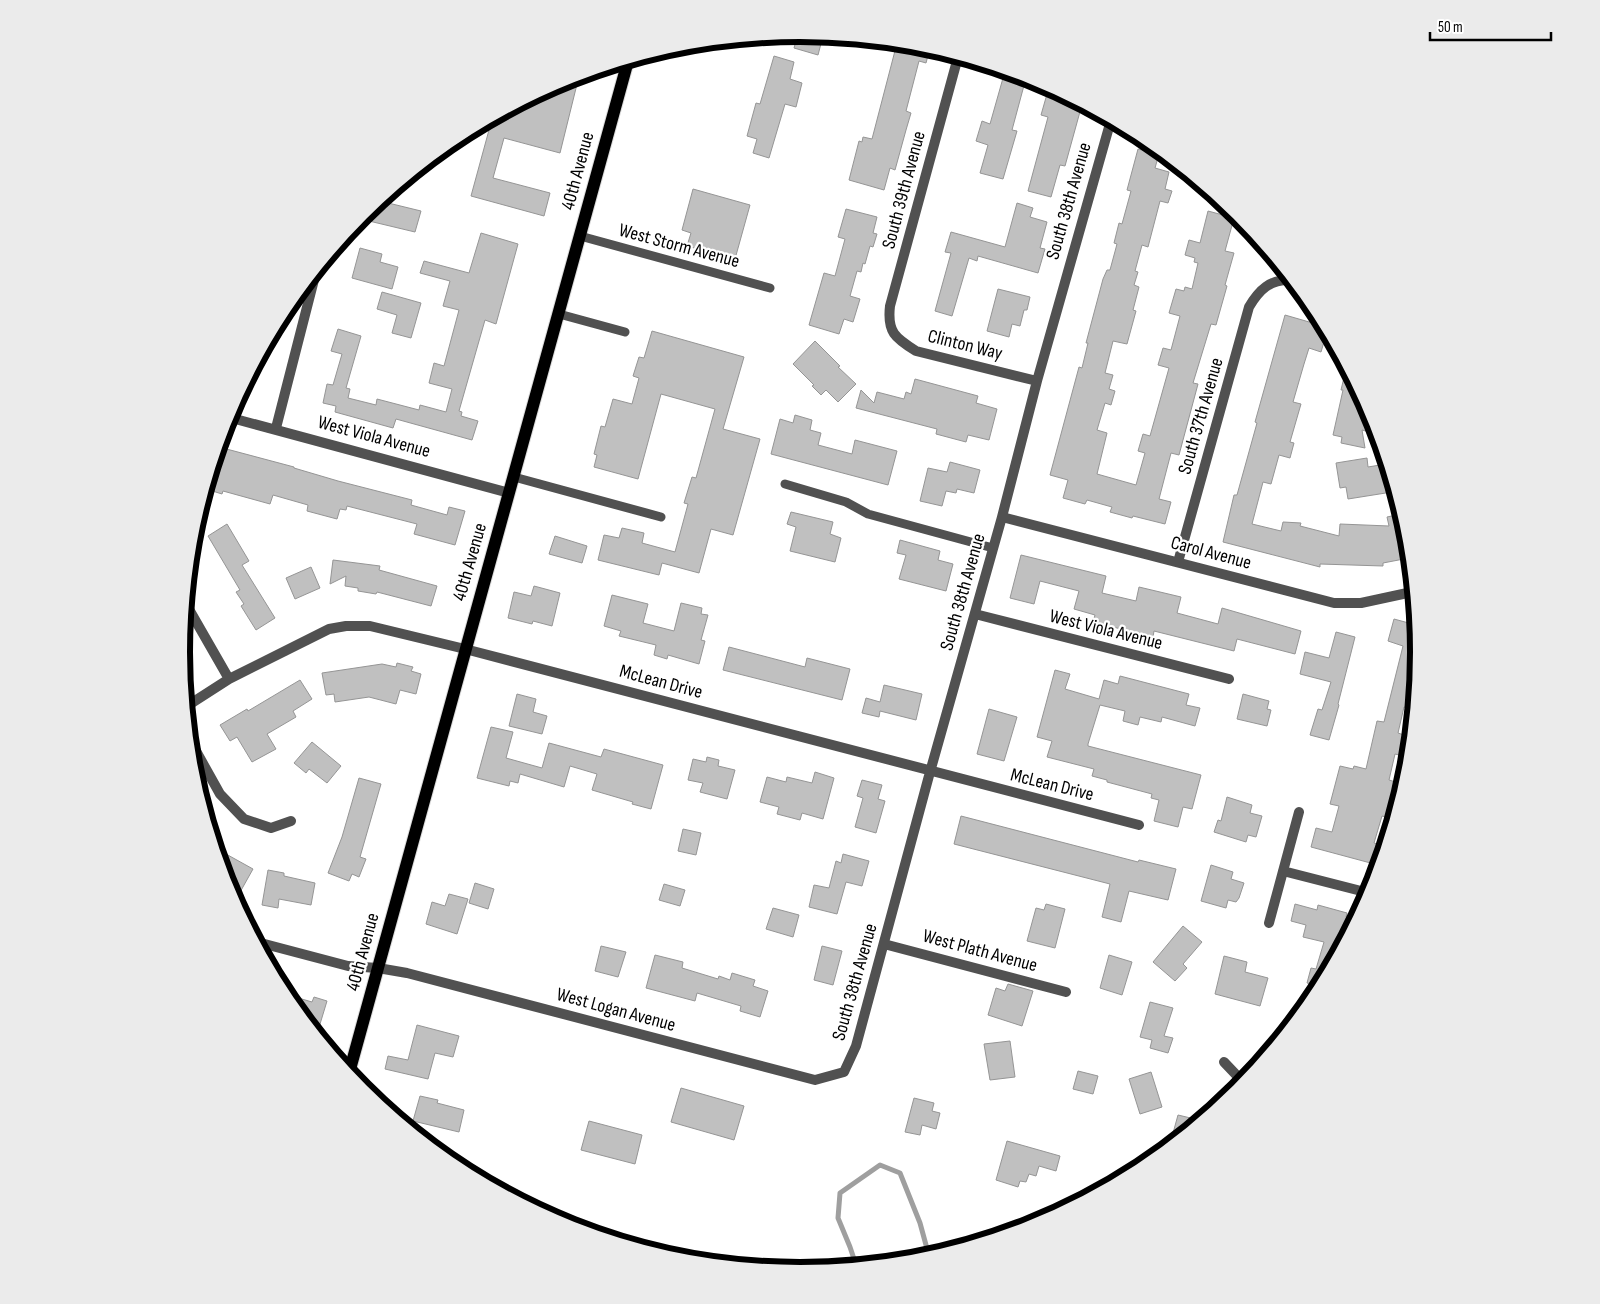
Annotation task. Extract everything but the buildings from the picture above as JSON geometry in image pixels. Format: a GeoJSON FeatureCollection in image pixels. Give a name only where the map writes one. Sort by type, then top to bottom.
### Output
{"type":"FeatureCollection","features":[{"type":"Feature","properties":{"kind":"main road","name":"40th Avenue"},"geometry":{"type":"LineString","coordinates":[[351,1064],[626,68]]}},
{"type":"Feature","properties":{"kind":"street","name":"South 39th Avenue"},"geometry":{"type":"LineString","coordinates":[[892,332],[889,316],[890,306],[956,63]]}},
{"type":"Feature","properties":{"kind":"street","name":"South 38th Avenue"},"geometry":{"type":"LineString","coordinates":[[844,1072],[856,1046],[930,772],[1002,517],[1037,380],[1108,126]]}},
{"type":"Feature","properties":{"kind":"street","name":"South 37th Avenue"},"geometry":{"type":"LineString","coordinates":[[1178,562],[1250,307],[1256,294],[1266,285],[1283,280]]}},
{"type":"Feature","properties":{"kind":"street"},"geometry":{"type":"LineString","coordinates":[[276,428],[312,286]]}},
{"type":"Feature","properties":{"kind":"street","name":"Clinton Way"},"geometry":{"type":"LineString","coordinates":[[892,332],[900,341],[916,351],[1037,380]]}},
{"type":"Feature","properties":{"kind":"street","name":"West Viola Avenue"},"geometry":{"type":"LineString","coordinates":[[237,419],[276,428],[509,493]]}},
{"type":"Feature","properties":{"kind":"street","name":"Carol Avenue"},"geometry":{"type":"LineString","coordinates":[[1002,517],[1334,603],[1361,603],[1406,593]]}},
{"type":"Feature","properties":{"kind":"street"},"geometry":{"type":"LineString","coordinates":[[192,614],[229,679]]}},
{"type":"Feature","properties":{"kind":"street","name":"West Viola Avenue"},"geometry":{"type":"LineString","coordinates":[[975,614],[1229,679]]}},
{"type":"Feature","properties":{"kind":"street","name":"McLean Drive"},"geometry":{"type":"LineString","coordinates":[[193,702],[229,679],[306,639],[346,626],[370,626],[465,648],[930,772],[1139,825]]}},
{"type":"Feature","properties":{"kind":"street"},"geometry":{"type":"LineString","coordinates":[[200,758],[220,794],[244,819],[271,828],[291,821]]}},
{"type":"Feature","properties":{"kind":"street"},"geometry":{"type":"LineString","coordinates":[[1269,923],[1299,812]]}},
{"type":"Feature","properties":{"kind":"street"},"geometry":{"type":"LineString","coordinates":[[1283,871],[1360,891]]}},
{"type":"Feature","properties":{"kind":"street","name":"West Logan Avenue"},"geometry":{"type":"LineString","coordinates":[[265,944],[348,966],[408,973],[815,1080],[844,1072]]}},
{"type":"Feature","properties":{"kind":"street","name":"West Plath Avenue"},"geometry":{"type":"LineString","coordinates":[[884,944],[1066,992]]}},
{"type":"Feature","properties":{"kind":"street"},"geometry":{"type":"LineString","coordinates":[[1224,1062],[1237,1076]]}},
{"type":"Feature","properties":{"kind":"lane","name":"West Storm Avenue"},"geometry":{"type":"LineString","coordinates":[[580,236],[770,288]]}},
{"type":"Feature","properties":{"kind":"lane"},"geometry":{"type":"LineString","coordinates":[[558,314],[625,332]]}},
{"type":"Feature","properties":{"kind":"lane"},"geometry":{"type":"LineString","coordinates":[[514,477],[661,516]]}},
{"type":"Feature","properties":{"kind":"lane"},"geometry":{"type":"LineString","coordinates":[[785,484],[846,502],[868,514],[993,548]]}},
{"type":"Feature","properties":{"kind":"waterway"},"geometry":{"type":"LineString","coordinates":[[854,1259],[838,1218],[840,1193],[880,1165],[900,1173],[920,1223],[927,1248]]}}]}
